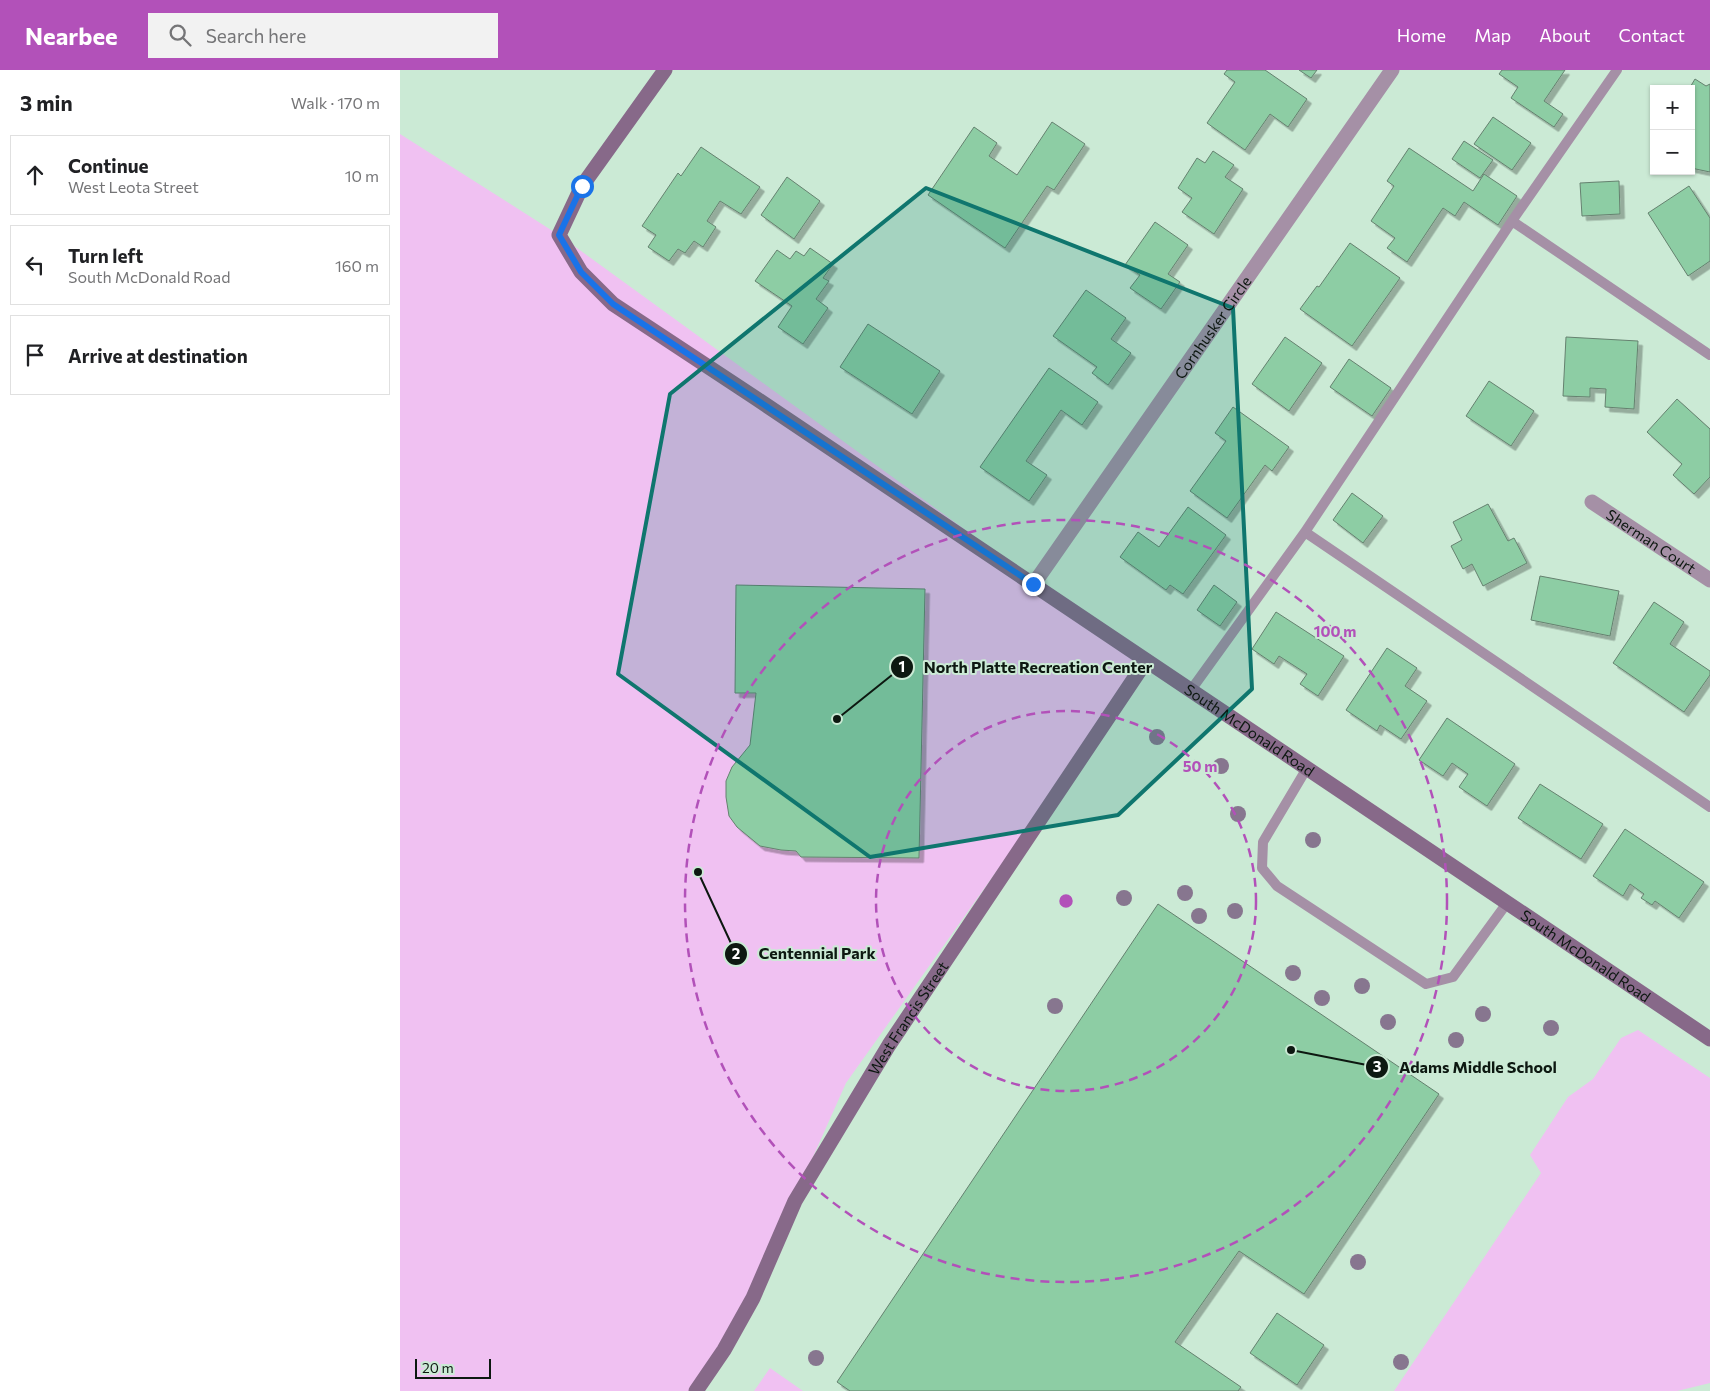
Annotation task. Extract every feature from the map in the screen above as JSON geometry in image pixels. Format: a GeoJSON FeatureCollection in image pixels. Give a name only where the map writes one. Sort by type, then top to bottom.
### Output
{"type":"FeatureCollection","features":[{"type":"Feature","properties":{"kind":"street","name":"South McDonald Road"},"geometry":{"type":"LineString","coordinates":[[665,70],[582,186],[559,235],[581,272],[613,304],[1710,1039]]}},
{"type":"Feature","properties":{"kind":"street","name":"Cornhusker Circle"},"geometry":{"type":"LineString","coordinates":[[1033,584],[1392,70]]}},
{"type":"Feature","properties":{"kind":"street","name":"Sherman Court"},"geometry":{"type":"LineString","coordinates":[[1592,502],[1710,580]]}},
{"type":"Feature","properties":{"kind":"street","name":"West Francis Street"},"geometry":{"type":"LineString","coordinates":[[696,1391],[724,1350],[753,1298],[795,1201],[889,1045],[1146,661]]}},
{"type":"Feature","properties":{"kind":"lane"},"geometry":{"type":"LineString","coordinates":[[1191,690],[1305,532],[1512,221],[1617,70]]}},
{"type":"Feature","properties":{"kind":"lane"},"geometry":{"type":"LineString","coordinates":[[1512,221],[1710,355]]}},
{"type":"Feature","properties":{"kind":"lane"},"geometry":{"type":"LineString","coordinates":[[1305,532],[1710,807]]}},
{"type":"Feature","properties":{"kind":"lane"},"geometry":{"type":"LineString","coordinates":[[1307,768],[1263,842],[1262,868],[1277,886],[1426,984],[1453,976],[1506,903]]}},
{"type":"Feature","properties":{"kind":"highlighted area"},"geometry":{"type":"Polygon","coordinates":[[[926,188],[1233,308],[1252,689],[1118,815],[870,857],[618,674],[670,394],[926,188]]]}},
{"type":"Feature","properties":{"kind":"shaded area"},"geometry":{"type":"Polygon","coordinates":[[[400,134],[559,235],[1146,661],[846,1083],[737,1327],[692,1391],[400,1391],[400,134]]]}},
{"type":"Feature","properties":{"kind":"shaded area"},"geometry":{"type":"Polygon","coordinates":[[[1638,1030],[1710,1078],[1710,1383],[1677,1391],[1394,1391],[1541,1173],[1530,1155],[1568,1097],[1593,1079],[1621,1038],[1638,1030]]]}},
{"type":"Feature","properties":{"kind":"shaded area"},"geometry":{"type":"Polygon","coordinates":[[[770,1368],[803,1391],[754,1391],[770,1368]]]}},
{"type":"Feature","properties":{"kind":"building"},"geometry":{"type":"Polygon","coordinates":[[[1227,70],[1265,70],[1307,99],[1288,127],[1270,114],[1245,150],[1207,123],[1235,82],[1224,74],[1227,70]]]}},
{"type":"Feature","properties":{"kind":"building"},"geometry":{"type":"Polygon","coordinates":[[[1299,70],[1317,70],[1311,78],[1299,70]]]}},
{"type":"Feature","properties":{"kind":"building"},"geometry":{"type":"Polygon","coordinates":[[[1502,70],[1565,70],[1544,101],[1563,114],[1554,127],[1511,98],[1518,87],[1499,74],[1502,70]]]}},
{"type":"Feature","properties":{"kind":"building"},"geometry":{"type":"Polygon","coordinates":[[[1695,79],[1706,86],[1710,84],[1710,172],[1695,169],[1695,85],[1691,85],[1695,79]]]}},
{"type":"Feature","properties":{"kind":"building"},"geometry":{"type":"Polygon","coordinates":[[[1493,117],[1531,143],[1512,170],[1474,144],[1493,117]]]}},
{"type":"Feature","properties":{"kind":"building"},"geometry":{"type":"Polygon","coordinates":[[[1052,122],[1085,144],[1054,190],[1047,186],[1005,248],[928,195],[974,127],[997,143],[989,156],[1017,175],[1052,122]]]}},
{"type":"Feature","properties":{"kind":"building"},"geometry":{"type":"Polygon","coordinates":[[[1464,141],[1493,160],[1480,178],[1452,159],[1464,141]]]}},
{"type":"Feature","properties":{"kind":"building"},"geometry":{"type":"Polygon","coordinates":[[[701,147],[760,187],[741,214],[720,201],[707,221],[716,227],[703,247],[694,241],[685,253],[678,249],[669,261],[648,247],[656,235],[642,226],[678,173],[681,176],[701,147]]]}},
{"type":"Feature","properties":{"kind":"building"},"geometry":{"type":"Polygon","coordinates":[[[1409,148],[1473,191],[1484,174],[1517,196],[1498,225],[1464,202],[1455,216],[1443,208],[1407,262],[1387,248],[1395,238],[1371,221],[1394,186],[1387,181],[1409,148]]]}},
{"type":"Feature","properties":{"kind":"building"},"geometry":{"type":"Polygon","coordinates":[[[1213,151],[1234,165],[1225,177],[1243,189],[1214,234],[1182,212],[1192,198],[1178,188],[1197,158],[1205,163],[1213,151]]]}},
{"type":"Feature","properties":{"kind":"building"},"geometry":{"type":"Polygon","coordinates":[[[787,177],[820,201],[794,239],[761,215],[787,177]]]}},
{"type":"Feature","properties":{"kind":"building"},"geometry":{"type":"Polygon","coordinates":[[[1619,181],[1620,214],[1582,216],[1580,183],[1619,181]]]}},
{"type":"Feature","properties":{"kind":"building"},"geometry":{"type":"Polygon","coordinates":[[[1689,186],[1710,218],[1710,261],[1688,276],[1648,213],[1689,186]]]}},
{"type":"Feature","properties":{"kind":"building"},"geometry":{"type":"Polygon","coordinates":[[[1155,222],[1188,245],[1168,274],[1180,282],[1161,309],[1130,288],[1140,275],[1125,265],[1155,222]]]}},
{"type":"Feature","properties":{"kind":"building"},"geometry":{"type":"Polygon","coordinates":[[[1350,243],[1400,278],[1352,346],[1300,309],[1317,286],[1319,287],[1350,243]]]}},
{"type":"Feature","properties":{"kind":"building"},"geometry":{"type":"Polygon","coordinates":[[[810,248],[833,264],[823,278],[829,281],[816,299],[828,308],[803,344],[778,327],[792,306],[755,281],[777,250],[790,259],[796,251],[804,256],[810,248]]]}},
{"type":"Feature","properties":{"kind":"building"},"geometry":{"type":"Polygon","coordinates":[[[1086,290],[1126,318],[1111,339],[1131,353],[1108,385],[1092,373],[1097,367],[1053,336],[1086,290]]]}},
{"type":"Feature","properties":{"kind":"building"},"geometry":{"type":"Polygon","coordinates":[[[868,324],[940,371],[912,414],[840,367],[868,324]]]}},
{"type":"Feature","properties":{"kind":"building"},"geometry":{"type":"Polygon","coordinates":[[[1285,337],[1322,363],[1289,411],[1252,384],[1285,337]]]}},
{"type":"Feature","properties":{"kind":"building"},"geometry":{"type":"Polygon","coordinates":[[[1566,337],[1638,341],[1634,409],[1605,407],[1606,389],[1590,388],[1590,397],[1563,396],[1566,337]]]}},
{"type":"Feature","properties":{"kind":"building"},"geometry":{"type":"Polygon","coordinates":[[[1349,359],[1391,388],[1372,416],[1330,387],[1349,359]]]}},
{"type":"Feature","properties":{"kind":"building"},"geometry":{"type":"Polygon","coordinates":[[[1049,368],[1098,402],[1082,425],[1061,410],[1026,461],[1047,475],[1029,501],[980,467],[1049,368]]]}},
{"type":"Feature","properties":{"kind":"building"},"geometry":{"type":"Polygon","coordinates":[[[1489,381],[1534,411],[1511,446],[1466,416],[1489,381]]]}},
{"type":"Feature","properties":{"kind":"building"},"geometry":{"type":"Polygon","coordinates":[[[1677,399],[1710,429],[1710,477],[1694,494],[1673,475],[1682,464],[1647,432],[1677,399]]]}},
{"type":"Feature","properties":{"kind":"building"},"geometry":{"type":"Polygon","coordinates":[[[1233,407],[1289,447],[1272,471],[1265,465],[1227,518],[1190,491],[1226,441],[1215,433],[1233,407]]]}},
{"type":"Feature","properties":{"kind":"building"},"geometry":{"type":"Polygon","coordinates":[[[1352,493],[1383,516],[1363,543],[1333,520],[1352,493]]]}},
{"type":"Feature","properties":{"kind":"building"},"geometry":{"type":"Polygon","coordinates":[[[1488,504],[1508,541],[1514,538],[1527,563],[1483,586],[1472,564],[1463,569],[1451,546],[1462,540],[1453,522],[1488,504]]]}},
{"type":"Feature","properties":{"kind":"building"},"geometry":{"type":"Polygon","coordinates":[[[1188,507],[1226,535],[1183,594],[1170,585],[1166,590],[1120,557],[1138,532],[1159,547],[1188,507]]]}},
{"type":"Feature","properties":{"kind":"building"},"geometry":{"type":"Polygon","coordinates":[[[1540,576],[1619,591],[1610,636],[1531,620],[1540,576]]]}},
{"type":"Feature","properties":{"kind":"building"},"geometry":{"type":"Polygon","coordinates":[[[736,585],[925,589],[919,858],[801,857],[796,851],[760,846],[737,827],[729,816],[726,781],[732,767],[750,745],[756,693],[735,693],[736,585]]]}},
{"type":"Feature","properties":{"kind":"building"},"geometry":{"type":"Polygon","coordinates":[[[1214,585],[1237,602],[1220,626],[1197,610],[1214,585]]]}},
{"type":"Feature","properties":{"kind":"building"},"geometry":{"type":"Polygon","coordinates":[[[1654,602],[1684,622],[1670,644],[1710,671],[1710,675],[1684,712],[1613,663],[1654,602]]]}},
{"type":"Feature","properties":{"kind":"building"},"geometry":{"type":"Polygon","coordinates":[[[1276,612],[1344,656],[1318,696],[1300,684],[1307,674],[1279,656],[1274,664],[1252,649],[1276,612]]]}},
{"type":"Feature","properties":{"kind":"building"},"geometry":{"type":"Polygon","coordinates":[[[1387,648],[1417,668],[1405,686],[1427,701],[1401,739],[1380,725],[1377,731],[1346,710],[1387,648]]]}},
{"type":"Feature","properties":{"kind":"building"},"geometry":{"type":"Polygon","coordinates":[[[1447,718],[1515,764],[1487,806],[1459,787],[1468,774],[1452,763],[1443,776],[1419,760],[1447,718]]]}},
{"type":"Feature","properties":{"kind":"building"},"geometry":{"type":"Polygon","coordinates":[[[1540,784],[1603,824],[1581,859],[1518,818],[1540,784]]]}},
{"type":"Feature","properties":{"kind":"building"},"geometry":{"type":"Polygon","coordinates":[[[1625,829],[1704,882],[1679,918],[1655,901],[1652,905],[1641,898],[1644,894],[1630,884],[1623,896],[1593,876],[1625,829]]]}},
{"type":"Feature","properties":{"kind":"building"},"geometry":{"type":"Polygon","coordinates":[[[1158,904],[1439,1094],[1304,1294],[1239,1251],[1175,1342],[1241,1387],[1238,1391],[850,1391],[837,1382],[1158,904]]]}},
{"type":"Feature","properties":{"kind":"building"},"geometry":{"type":"Polygon","coordinates":[[[1277,1313],[1324,1345],[1297,1385],[1250,1353],[1277,1313]]]}},
{"type":"Feature","properties":{"kind":"place","name":"North Platte Recreation Center"},"geometry":{"type":"Point","coordinates":[837,719]}},
{"type":"Feature","properties":{"kind":"place","name":"Centennial Park"},"geometry":{"type":"Point","coordinates":[698,872]}},
{"type":"Feature","properties":{"kind":"place","name":"Adams Middle School"},"geometry":{"type":"Point","coordinates":[1291,1050]}},
{"type":"Feature","properties":{"kind":"route"},"geometry":{"type":"LineString","coordinates":[[582,186],[559,235],[581,272],[613,304],[1033,584]]}}]}
